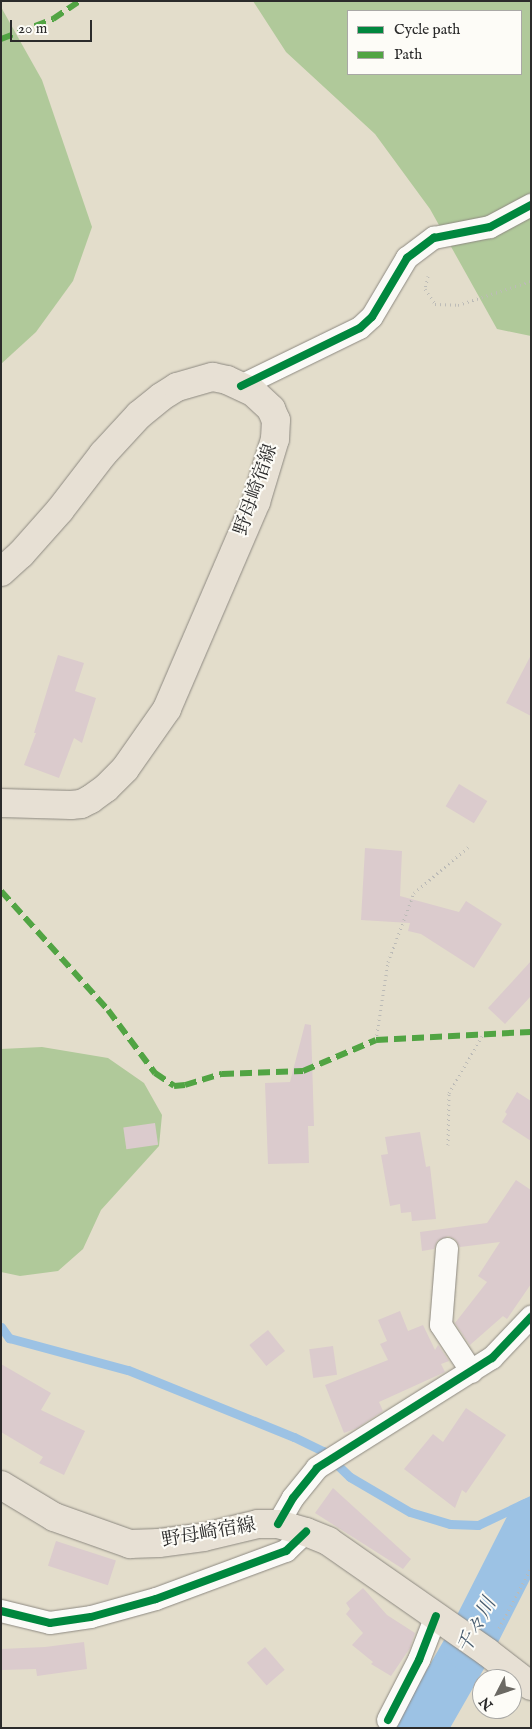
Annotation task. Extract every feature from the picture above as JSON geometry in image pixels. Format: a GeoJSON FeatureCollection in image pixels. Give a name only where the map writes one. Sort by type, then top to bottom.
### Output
{"type":"FeatureCollection","features":[{"type":"Feature","properties":{"kind":"main road","name":"野母崎宿線"},"geometry":{"type":"LineString","coordinates":[[1,572],[22,554],[54,518],[103,454],[133,422],[162,396],[177,387],[212,377],[241,386],[253,392],[271,409],[276,420],[275,439],[256,502],[167,709],[125,769],[106,788],[91,799],[81,804],[71,805],[1,803]]}},
{"type":"Feature","properties":{"kind":"main road","name":"野母崎宿線"},"geometry":{"type":"LineString","coordinates":[[1,1485],[54,1517],[94,1533],[130,1544],[159,1543],[204,1537],[258,1524],[278,1524],[306,1532],[328,1541],[437,1617],[531,1686]]}},
{"type":"Feature","properties":{"kind":"street"},"geometry":{"type":"LineString","coordinates":[[241,386],[360,328],[372,317],[407,258],[434,238],[490,227],[531,205]]}},
{"type":"Feature","properties":{"kind":"street"},"geometry":{"type":"LineString","coordinates":[[447,1249],[441,1325],[472,1372]]}},
{"type":"Feature","properties":{"kind":"street"},"geometry":{"type":"LineString","coordinates":[[278,1524],[293,1498],[318,1468],[492,1358],[531,1317]]}},
{"type":"Feature","properties":{"kind":"street"},"geometry":{"type":"LineString","coordinates":[[1,1611],[50,1623],[91,1617],[156,1599],[286,1551],[306,1532]]}},
{"type":"Feature","properties":{"kind":"street"},"geometry":{"type":"LineString","coordinates":[[388,1720],[419,1660],[437,1617]]}},
{"type":"Feature","properties":{"kind":"path"},"geometry":{"type":"LineString","coordinates":[[454,234],[427,277],[425,289],[435,304],[458,305],[531,281]]}},
{"type":"Feature","properties":{"kind":"path"},"geometry":{"type":"LineString","coordinates":[[376,1040],[388,962],[414,893],[468,847]]}},
{"type":"Feature","properties":{"kind":"path"},"geometry":{"type":"LineString","coordinates":[[448,1145],[449,1093],[482,1036]]}},
{"type":"Feature","properties":{"kind":"path"},"geometry":{"type":"LineString","coordinates":[[488,1654],[498,1628],[531,1568]]}},
{"type":"Feature","properties":{"kind":"green space"},"geometry":{"type":"Polygon","coordinates":[[[253,1],[531,1],[531,336],[497,329],[430,209],[375,134],[286,52],[253,1]]]}},
{"type":"Feature","properties":{"kind":"green space"},"geometry":{"type":"Polygon","coordinates":[[[1,7],[42,80],[92,227],[73,281],[36,332],[1,364],[1,7]]]}},
{"type":"Feature","properties":{"kind":"green space"},"geometry":{"type":"Polygon","coordinates":[[[42,1047],[108,1058],[144,1083],[162,1115],[159,1146],[101,1210],[83,1249],[58,1271],[20,1276],[1,1272],[1,1049],[42,1047]]]}},
{"type":"Feature","properties":{"kind":"building"},"geometry":{"type":"Polygon","coordinates":[[[58,655],[84,663],[75,691],[96,698],[82,743],[74,738],[59,778],[24,765],[36,733],[34,733],[58,655]]]}},
{"type":"Feature","properties":{"kind":"building"},"geometry":{"type":"Polygon","coordinates":[[[531,655],[531,716],[506,703],[531,655]]]}},
{"type":"Feature","properties":{"kind":"building"},"geometry":{"type":"Polygon","coordinates":[[[459,784],[487,801],[474,823],[446,806],[459,784]]]}},
{"type":"Feature","properties":{"kind":"building"},"geometry":{"type":"Polygon","coordinates":[[[365,848],[402,851],[400,896],[459,912],[466,901],[502,924],[474,968],[421,934],[408,931],[410,923],[361,920],[365,848]]]}},
{"type":"Feature","properties":{"kind":"building"},"geometry":{"type":"Polygon","coordinates":[[[531,961],[531,996],[505,1024],[488,1008],[531,961]]]}},
{"type":"Feature","properties":{"kind":"building"},"geometry":{"type":"Polygon","coordinates":[[[305,1024],[311,1025],[314,1126],[308,1126],[309,1163],[268,1164],[265,1083],[290,1082],[305,1024]]]}},
{"type":"Feature","properties":{"kind":"building"},"geometry":{"type":"Polygon","coordinates":[[[517,1092],[531,1101],[531,1141],[502,1122],[507,1114],[505,1112],[517,1092]]]}},
{"type":"Feature","properties":{"kind":"building"},"geometry":{"type":"Polygon","coordinates":[[[155,1123],[158,1145],[126,1149],[123,1127],[155,1123]]]}},
{"type":"Feature","properties":{"kind":"building"},"geometry":{"type":"Polygon","coordinates":[[[420,1132],[426,1167],[430,1166],[436,1219],[412,1221],[411,1212],[401,1213],[400,1204],[390,1206],[381,1155],[388,1154],[385,1137],[420,1132]]]}},
{"type":"Feature","properties":{"kind":"building"},"geometry":{"type":"Polygon","coordinates":[[[516,1180],[531,1190],[531,1284],[507,1319],[503,1316],[470,1345],[455,1323],[487,1282],[478,1276],[500,1242],[460,1247],[455,1239],[448,1236],[437,1241],[434,1249],[422,1251],[420,1232],[487,1223],[516,1180]]]}},
{"type":"Feature","properties":{"kind":"building"},"geometry":{"type":"Polygon","coordinates":[[[400,1311],[408,1331],[423,1325],[435,1350],[438,1345],[449,1361],[441,1364],[445,1372],[379,1402],[383,1411],[357,1428],[344,1433],[325,1385],[388,1360],[380,1344],[387,1341],[378,1320],[400,1311]]]}},
{"type":"Feature","properties":{"kind":"building"},"geometry":{"type":"Polygon","coordinates":[[[268,1330],[285,1351],[266,1366],[249,1345],[268,1330]]]}},
{"type":"Feature","properties":{"kind":"building"},"geometry":{"type":"Polygon","coordinates":[[[333,1346],[337,1375],[313,1378],[309,1349],[333,1346]]]}},
{"type":"Feature","properties":{"kind":"building"},"geometry":{"type":"Polygon","coordinates":[[[1,1364],[51,1393],[41,1410],[85,1431],[64,1475],[39,1463],[43,1457],[1,1432],[1,1364]]]}},
{"type":"Feature","properties":{"kind":"building"},"geometry":{"type":"Polygon","coordinates":[[[466,1408],[506,1435],[466,1493],[462,1490],[455,1508],[404,1469],[433,1434],[443,1442],[466,1408]]]}},
{"type":"Feature","properties":{"kind":"building"},"geometry":{"type":"Polygon","coordinates":[[[333,1488],[411,1559],[403,1569],[315,1513],[333,1488]]]}},
{"type":"Feature","properties":{"kind":"building"},"geometry":{"type":"Polygon","coordinates":[[[56,1541],[116,1560],[108,1585],[48,1566],[56,1541]]]}},
{"type":"Feature","properties":{"kind":"building"},"geometry":{"type":"Polygon","coordinates":[[[363,1588],[387,1615],[415,1633],[410,1648],[391,1676],[371,1664],[373,1662],[352,1645],[363,1633],[346,1614],[350,1609],[346,1603],[363,1588]]]}},
{"type":"Feature","properties":{"kind":"building"},"geometry":{"type":"Polygon","coordinates":[[[84,1642],[87,1669],[37,1676],[36,1669],[1,1670],[1,1649],[45,1647],[84,1642]]]}},
{"type":"Feature","properties":{"kind":"building"},"geometry":{"type":"Polygon","coordinates":[[[265,1647],[285,1670],[267,1685],[247,1663],[265,1647]]]}},
{"type":"Feature","properties":{"kind":"waterway"},"geometry":{"type":"LineString","coordinates":[[1,1327],[9,1338],[128,1370],[294,1437],[323,1451],[350,1477],[410,1512],[450,1524],[478,1525],[531,1500]]}},
{"type":"Feature","properties":{"kind":"waterway","name":"千々川"},"geometry":{"type":"LineString","coordinates":[[421,1728],[468,1646],[531,1522]]}},
{"type":"Feature","properties":{"kind":"marked path"},"geometry":{"type":"LineString","coordinates":[[1,39],[53,19],[80,1]]}},
{"type":"Feature","properties":{"kind":"marked path"},"geometry":{"type":"LineString","coordinates":[[1,891],[108,1010],[155,1073],[174,1086],[185,1085],[222,1074],[303,1071],[376,1040],[531,1032]]}},
{"type":"Feature","properties":{"kind":"cycle path"},"geometry":{"type":"LineString","coordinates":[[241,386],[360,328],[372,317],[407,258],[434,238],[490,227],[531,205]]}},
{"type":"Feature","properties":{"kind":"cycle path"},"geometry":{"type":"LineString","coordinates":[[278,1524],[293,1498],[317,1468],[492,1358],[531,1317]]}},
{"type":"Feature","properties":{"kind":"cycle path"},"geometry":{"type":"LineString","coordinates":[[1,1611],[50,1623],[91,1617],[156,1599],[286,1551],[306,1532]]}},
{"type":"Feature","properties":{"kind":"cycle path"},"geometry":{"type":"LineString","coordinates":[[388,1720],[419,1660],[436,1616]]}}]}
